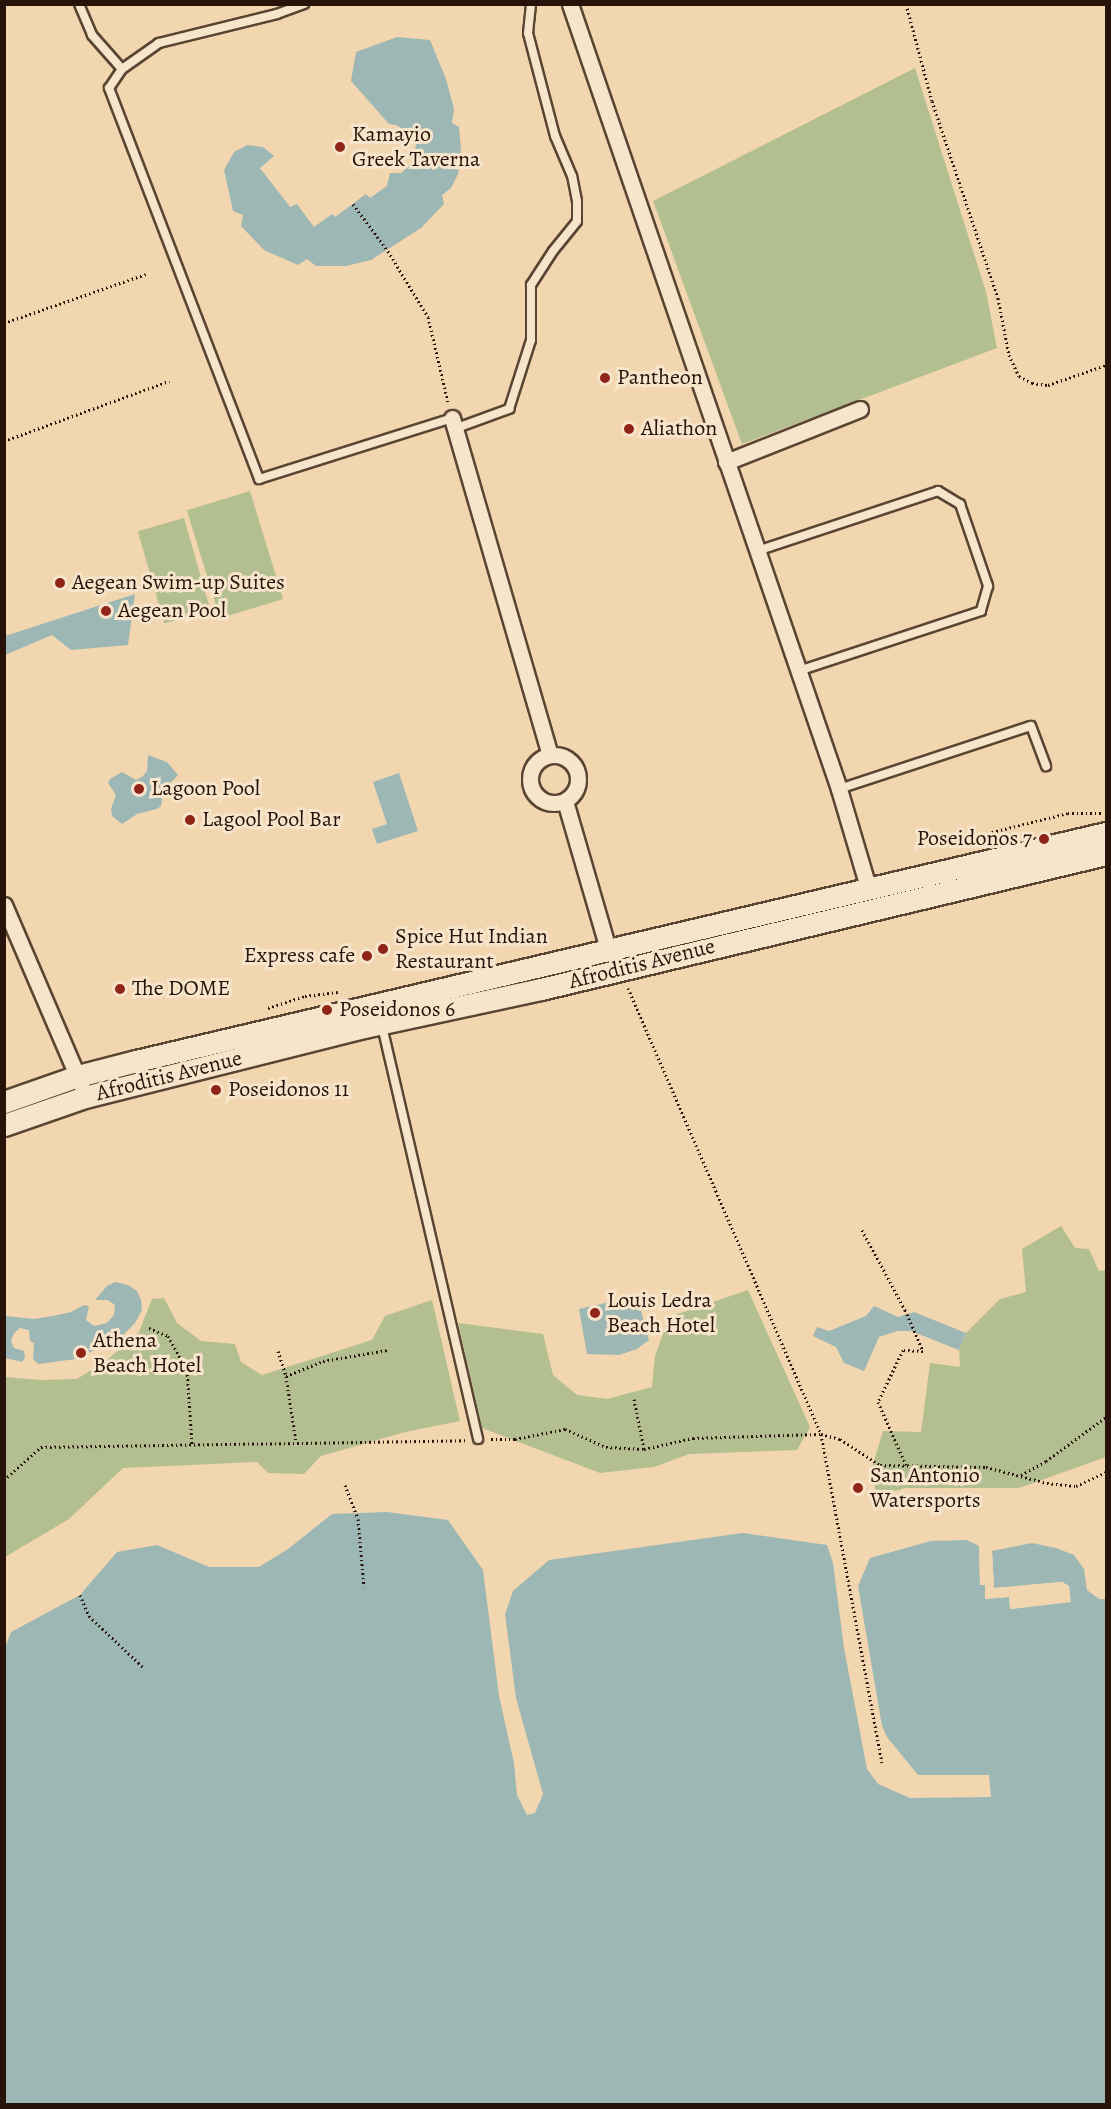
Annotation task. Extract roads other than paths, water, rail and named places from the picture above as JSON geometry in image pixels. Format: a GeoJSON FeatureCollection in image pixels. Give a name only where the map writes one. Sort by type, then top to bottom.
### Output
{"type":"FeatureCollection","features":[{"type":"Feature","properties":{"kind":"main road","name":"Afroditis Avenue"},"geometry":{"type":"LineString","coordinates":[[4,1102],[78,1076],[1107,833]]}},
{"type":"Feature","properties":{"kind":"main road","name":"Afroditis Avenue"},"geometry":{"type":"LineString","coordinates":[[4,1125],[85,1097],[381,1023],[1107,854]]}},
{"type":"Feature","properties":{"kind":"street"},"geometry":{"type":"LineString","coordinates":[[570,4],[839,789],[869,890]]}},
{"type":"Feature","properties":{"kind":"street"},"geometry":{"type":"LineString","coordinates":[[726,462],[860,409]]}},
{"type":"Feature","properties":{"kind":"street"},"geometry":{"type":"LineString","coordinates":[[453,424],[550,755]]}},
{"type":"Feature","properties":{"kind":"street"},"geometry":{"type":"LineString","coordinates":[[550,755],[566,757],[576,768],[578,782],[576,789],[565,801],[545,802],[531,787],[533,765],[550,755]]}},
{"type":"Feature","properties":{"kind":"street"},"geometry":{"type":"LineString","coordinates":[[565,801],[608,949]]}},
{"type":"Feature","properties":{"kind":"street"},"geometry":{"type":"LineString","coordinates":[[4,905],[85,1097]]}},
{"type":"Feature","properties":{"kind":"lane"},"geometry":{"type":"LineString","coordinates":[[80,4],[92,35],[122,69]]}},
{"type":"Feature","properties":{"kind":"lane"},"geometry":{"type":"LineString","coordinates":[[304,4],[277,14],[159,43],[122,69],[109,88],[259,479],[509,409],[531,340],[531,285],[576,221],[577,201],[572,176],[555,136],[528,33],[531,4]]}},
{"type":"Feature","properties":{"kind":"lane"},"geometry":{"type":"LineString","coordinates":[[757,551],[938,491],[960,504],[988,586],[981,611],[798,671]]}},
{"type":"Feature","properties":{"kind":"lane"},"geometry":{"type":"LineString","coordinates":[[839,789],[1031,726],[1046,766]]}},
{"type":"Feature","properties":{"kind":"lane"},"geometry":{"type":"LineString","coordinates":[[381,1023],[478,1439]]}},
{"type":"Feature","properties":{"kind":"water"},"geometry":{"type":"Polygon","coordinates":[[[397,37],[430,40],[446,79],[454,109],[452,123],[459,127],[461,150],[458,174],[451,188],[442,195],[444,204],[421,228],[371,260],[346,266],[316,266],[307,259],[298,265],[264,250],[241,226],[243,215],[233,211],[224,170],[234,152],[247,145],[263,147],[274,156],[260,168],[290,207],[297,204],[314,227],[332,214],[335,217],[366,194],[370,198],[387,186],[390,173],[401,173],[409,166],[415,155],[416,142],[409,132],[389,124],[351,81],[356,52],[397,37]]]}},
{"type":"Feature","properties":{"kind":"water","name":"Aegean Pool"},"geometry":{"type":"Polygon","coordinates":[[[135,594],[128,645],[71,650],[52,635],[5,655],[5,636],[135,594]]]}},
{"type":"Feature","properties":{"kind":"water","name":"Lagoon Pool"},"geometry":{"type":"Polygon","coordinates":[[[148,755],[167,762],[178,775],[163,791],[161,806],[137,814],[122,824],[112,816],[111,809],[116,795],[108,783],[110,779],[122,772],[136,780],[142,777],[147,771],[148,755]]]}},
{"type":"Feature","properties":{"kind":"water"},"geometry":{"type":"Polygon","coordinates":[[[399,773],[418,831],[377,844],[372,829],[387,824],[373,782],[399,773]]]}},
{"type":"Feature","properties":{"kind":"water"},"geometry":{"type":"Polygon","coordinates":[[[115,1282],[128,1285],[137,1291],[141,1300],[142,1310],[135,1323],[121,1337],[76,1359],[38,1364],[33,1359],[34,1343],[30,1341],[29,1330],[20,1328],[14,1333],[11,1341],[14,1348],[24,1351],[25,1357],[22,1362],[5,1358],[6,1316],[34,1319],[71,1312],[84,1305],[89,1306],[86,1320],[94,1326],[107,1323],[114,1315],[115,1305],[108,1300],[95,1300],[107,1286],[115,1282]]]}},
{"type":"Feature","properties":{"kind":"water"},"geometry":{"type":"Polygon","coordinates":[[[637,1296],[649,1340],[637,1349],[619,1355],[587,1354],[579,1309],[637,1296]]]}},
{"type":"Feature","properties":{"kind":"water"},"geometry":{"type":"Polygon","coordinates":[[[874,1306],[898,1317],[914,1312],[966,1333],[959,1350],[911,1331],[897,1331],[879,1337],[864,1371],[844,1363],[836,1347],[813,1336],[817,1327],[829,1331],[866,1316],[874,1306]]]}},
{"type":"Feature","properties":{"kind":"water"},"geometry":{"type":"Polygon","coordinates":[[[387,1512],[448,1520],[483,1570],[499,1696],[514,1763],[517,1795],[527,1815],[535,1813],[543,1794],[516,1698],[505,1614],[513,1591],[549,1560],[743,1533],[827,1545],[833,1563],[844,1648],[867,1769],[878,1784],[910,1798],[991,1797],[989,1775],[918,1775],[887,1737],[882,1726],[858,1586],[870,1558],[931,1541],[967,1540],[979,1546],[980,1584],[985,1585],[985,1599],[1009,1597],[1011,1609],[1070,1602],[1069,1586],[1062,1582],[994,1588],[992,1551],[1032,1543],[1074,1555],[1084,1569],[1087,1590],[1099,1599],[1106,1599],[1106,2104],[5,2104],[4,1651],[11,1632],[80,1595],[117,1552],[157,1545],[209,1567],[259,1567],[288,1549],[332,1514],[387,1512]]]}},
{"type":"Feature","properties":{"kind":"place","name":"Kamayio Greek Taverna"},"geometry":{"type":"Point","coordinates":[340,147]}},
{"type":"Feature","properties":{"kind":"place","name":"Pantheon"},"geometry":{"type":"Point","coordinates":[605,378]}},
{"type":"Feature","properties":{"kind":"place","name":"Aliathon"},"geometry":{"type":"Point","coordinates":[629,429]}},
{"type":"Feature","properties":{"kind":"place","name":"Aegean Swim-up Suites"},"geometry":{"type":"Point","coordinates":[60,583]}},
{"type":"Feature","properties":{"kind":"place","name":"Aegean Pool"},"geometry":{"type":"Point","coordinates":[106,611]}},
{"type":"Feature","properties":{"kind":"place","name":"Lagoon Pool"},"geometry":{"type":"Point","coordinates":[139,789]}},
{"type":"Feature","properties":{"kind":"place","name":"Lagool Pool Bar"},"geometry":{"type":"Point","coordinates":[190,820]}},
{"type":"Feature","properties":{"kind":"place","name":"Poseidonos 7"},"geometry":{"type":"Point","coordinates":[1044,839]}},
{"type":"Feature","properties":{"kind":"place","name":"Spice Hut Indian Restaurant"},"geometry":{"type":"Point","coordinates":[383,949]}},
{"type":"Feature","properties":{"kind":"place","name":"Express cafe"},"geometry":{"type":"Point","coordinates":[367,956]}},
{"type":"Feature","properties":{"kind":"place","name":"The DOME"},"geometry":{"type":"Point","coordinates":[120,989]}},
{"type":"Feature","properties":{"kind":"place","name":"Poseidonos 6"},"geometry":{"type":"Point","coordinates":[327,1010]}},
{"type":"Feature","properties":{"kind":"place","name":"Poseidonos 11"},"geometry":{"type":"Point","coordinates":[216,1090]}},
{"type":"Feature","properties":{"kind":"place","name":"Louis Ledra Beach Hotel"},"geometry":{"type":"Point","coordinates":[595,1313]}},
{"type":"Feature","properties":{"kind":"place","name":"Athena Beach Hotel"},"geometry":{"type":"Point","coordinates":[81,1353]}},
{"type":"Feature","properties":{"kind":"place","name":"San Antonio Watersports"},"geometry":{"type":"Point","coordinates":[858,1488]}}]}
